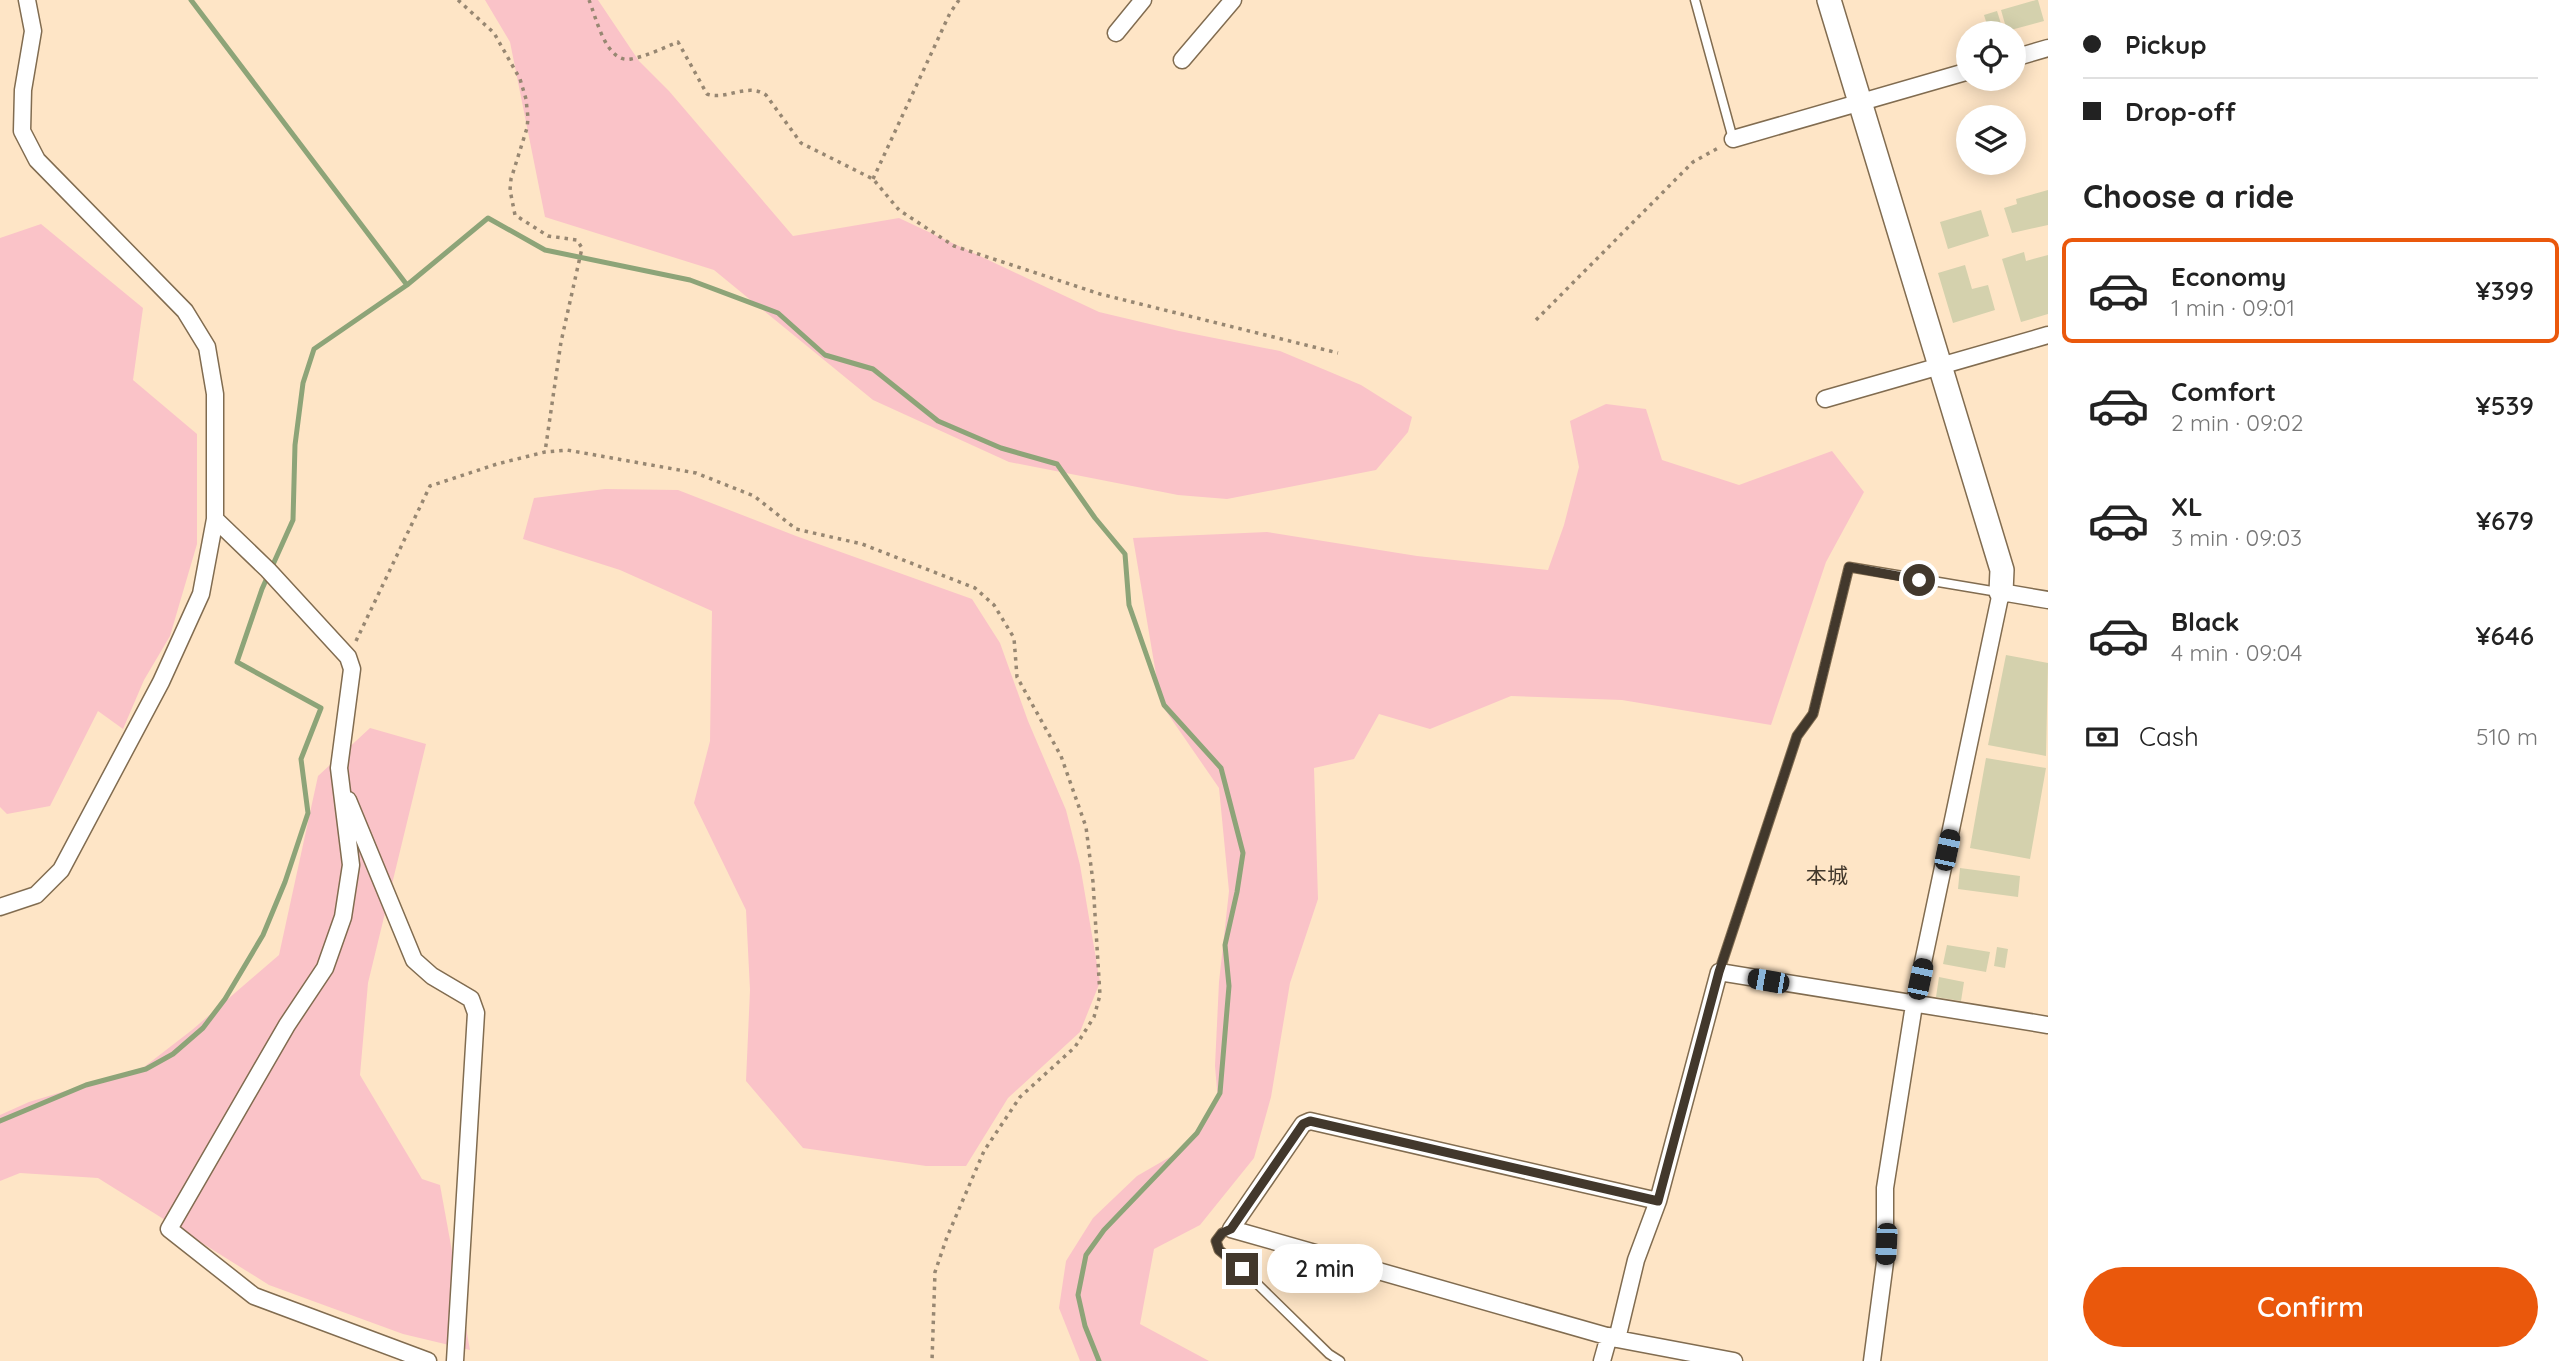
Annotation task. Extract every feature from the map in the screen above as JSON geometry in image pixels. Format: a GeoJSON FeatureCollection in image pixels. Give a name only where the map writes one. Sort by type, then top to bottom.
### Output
{"type":"FeatureCollection","features":[{"type":"Feature","properties":{"kind":"street"},"geometry":{"type":"LineString","coordinates":[[0,907],[36,895],[61,870],[161,682],[201,594],[215,519],[215,394],[207,347],[185,311],[37,160],[22,131],[23,90],[33,31],[27,0]]}},
{"type":"Feature","properties":{"kind":"street"},"geometry":{"type":"LineString","coordinates":[[1116,33],[1143,0]]}},
{"type":"Feature","properties":{"kind":"street"},"geometry":{"type":"LineString","coordinates":[[1182,60],[1233,0]]}},
{"type":"Feature","properties":{"kind":"street"},"geometry":{"type":"LineString","coordinates":[[1829,0],[2002,570],[2001,593],[1914,1005],[1885,1188],[1885,1262],[1871,1361]]}},
{"type":"Feature","properties":{"kind":"street"},"geometry":{"type":"LineString","coordinates":[[2026,54],[2048,48]]}},
{"type":"Feature","properties":{"kind":"street"},"geometry":{"type":"LineString","coordinates":[[1733,139],[1956,75]]}},
{"type":"Feature","properties":{"kind":"street"},"geometry":{"type":"LineString","coordinates":[[1825,399],[2048,335]]}},
{"type":"Feature","properties":{"kind":"street"},"geometry":{"type":"LineString","coordinates":[[215,519],[268,570],[348,657],[352,669],[339,768],[351,865],[343,918],[324,968],[287,1025],[169,1229],[254,1296],[428,1361]]}},
{"type":"Feature","properties":{"kind":"street"},"geometry":{"type":"LineString","coordinates":[[2001,593],[2048,600]]}},
{"type":"Feature","properties":{"kind":"street"},"geometry":{"type":"LineString","coordinates":[[341,781],[414,960],[432,976],[471,999],[476,1013],[455,1361]]}},
{"type":"Feature","properties":{"kind":"street"},"geometry":{"type":"LineString","coordinates":[[1602,1361],[1613,1338],[1636,1260],[1658,1201],[1719,972],[2048,1025]]}},
{"type":"Feature","properties":{"kind":"street"},"geometry":{"type":"LineString","coordinates":[[1658,1201],[1310,1121],[1303,1124],[1231,1229],[1613,1338],[1734,1361]]}},
{"type":"Feature","properties":{"kind":"lane"},"geometry":{"type":"LineString","coordinates":[[1695,0],[1733,139]]}},
{"type":"Feature","properties":{"kind":"lane"},"geometry":{"type":"LineString","coordinates":[[1719,972],[1797,736],[1813,714],[1849,567],[2001,593]]}},
{"type":"Feature","properties":{"kind":"lane"},"geometry":{"type":"LineString","coordinates":[[1231,1229],[1222,1233],[1216,1241],[1219,1250],[1329,1354],[1340,1361]]}},
{"type":"Feature","properties":{"kind":"path"},"geometry":{"type":"LineString","coordinates":[[458,0],[495,33],[520,79],[526,99],[527,128],[510,190],[515,215],[548,236],[576,240],[582,248],[561,342],[545,452]]}},
{"type":"Feature","properties":{"kind":"path"},"geometry":{"type":"LineString","coordinates":[[589,0],[605,41],[615,55],[629,60],[678,42],[707,94],[713,96],[753,89],[761,91],[801,143],[873,179],[899,211],[954,247],[1100,294],[1338,354]]}},
{"type":"Feature","properties":{"kind":"path"},"geometry":{"type":"LineString","coordinates":[[873,179],[950,13],[959,0]]}},
{"type":"Feature","properties":{"kind":"path"},"geometry":{"type":"LineString","coordinates":[[1536,320],[1693,162],[1733,139]]}},
{"type":"Feature","properties":{"kind":"path"},"geometry":{"type":"LineString","coordinates":[[348,657],[430,486],[497,464],[545,452],[567,450],[696,473],[754,496],[796,529],[862,544],[975,589],[995,605],[1014,638],[1017,677],[1060,756],[1086,827],[1093,882],[1100,995],[1094,1017],[1075,1047],[1020,1097],[984,1151],[935,1272],[932,1361]]}},
{"type":"Feature","properties":{"kind":"shaded area"},"geometry":{"type":"Polygon","coordinates":[[[485,0],[598,0],[639,61],[669,91],[793,236],[899,218],[1099,312],[1280,351],[1361,385],[1412,417],[1408,432],[1376,470],[1227,499],[1178,495],[1009,462],[873,400],[714,270],[545,217],[510,42],[485,0]]]}},
{"type":"Feature","properties":{"kind":"shaded area"},"geometry":{"type":"Polygon","coordinates":[[[41,224],[143,308],[133,380],[197,434],[197,544],[170,636],[144,680],[123,729],[98,711],[50,806],[7,814],[0,807],[0,238],[41,224]]]}},
{"type":"Feature","properties":{"kind":"shaded area"},"geometry":{"type":"Polygon","coordinates":[[[1606,404],[1646,409],[1662,460],[1739,485],[1832,451],[1864,492],[1826,562],[1771,725],[1622,700],[1511,696],[1430,729],[1379,714],[1354,759],[1314,768],[1318,899],[1290,983],[1271,1097],[1254,1158],[1200,1225],[1154,1249],[1140,1324],[1209,1361],[1080,1361],[1059,1308],[1066,1261],[1093,1218],[1137,1176],[1182,1150],[1218,1101],[1215,1066],[1219,982],[1229,891],[1219,788],[1161,704],[1133,538],[1267,532],[1417,556],[1548,570],[1564,525],[1579,467],[1570,421],[1606,404]]]}},
{"type":"Feature","properties":{"kind":"shaded area"},"geometry":{"type":"Polygon","coordinates":[[[605,489],[678,490],[796,536],[972,599],[1000,643],[1028,721],[1066,810],[1080,865],[1100,982],[1080,1032],[1008,1098],[966,1166],[926,1166],[803,1148],[746,1081],[750,990],[746,910],[694,803],[710,741],[712,611],[620,570],[523,539],[534,498],[605,489]]]}},
{"type":"Feature","properties":{"kind":"shaded area"},"geometry":{"type":"Polygon","coordinates":[[[370,728],[426,744],[368,983],[360,1075],[422,1179],[440,1185],[470,1350],[403,1334],[269,1285],[98,1178],[20,1173],[0,1181],[0,1115],[29,1102],[144,1067],[192,1030],[279,955],[318,776],[370,728]]]}},
{"type":"Feature","properties":{"kind":"building"},"geometry":{"type":"Polygon","coordinates":[[[2038,0],[2044,21],[2026,26],[2026,21],[2004,21],[2001,10],[2038,0]]]}},
{"type":"Feature","properties":{"kind":"building"},"geometry":{"type":"Polygon","coordinates":[[[1997,11],[2000,21],[1986,21],[1984,15],[1997,11]]]}},
{"type":"Feature","properties":{"kind":"building"},"geometry":{"type":"Polygon","coordinates":[[[2048,190],[2048,225],[2012,233],[2004,208],[2017,204],[2016,199],[2048,190]]]}},
{"type":"Feature","properties":{"kind":"building"},"geometry":{"type":"Polygon","coordinates":[[[1981,210],[1989,236],[1948,249],[1940,222],[1981,210]]]}},
{"type":"Feature","properties":{"kind":"building"},"geometry":{"type":"Polygon","coordinates":[[[2024,252],[2026,261],[2048,255],[2048,314],[2021,322],[2002,259],[2024,252]]]}},
{"type":"Feature","properties":{"kind":"building"},"geometry":{"type":"Polygon","coordinates":[[[1965,265],[1972,289],[1988,285],[1995,310],[1953,323],[1938,273],[1965,265]]]}},
{"type":"Feature","properties":{"kind":"building"},"geometry":{"type":"Polygon","coordinates":[[[2006,655],[2048,663],[2046,756],[1988,745],[2006,655]]]}},
{"type":"Feature","properties":{"kind":"building"},"geometry":{"type":"Polygon","coordinates":[[[1986,758],[2046,768],[2030,859],[1970,848],[1986,758]]]}},
{"type":"Feature","properties":{"kind":"building"},"geometry":{"type":"Polygon","coordinates":[[[1960,868],[2020,876],[2018,897],[1958,889],[1960,868]]]}},
{"type":"Feature","properties":{"kind":"building"},"geometry":{"type":"Polygon","coordinates":[[[1947,945],[1990,952],[1986,972],[1943,964],[1947,945]]]}},
{"type":"Feature","properties":{"kind":"building"},"geometry":{"type":"Polygon","coordinates":[[[1997,947],[2008,949],[2005,968],[1994,966],[1997,947]]]}},
{"type":"Feature","properties":{"kind":"building"},"geometry":{"type":"Polygon","coordinates":[[[1939,977],[1964,982],[1961,1001],[1936,997],[1939,977]]]}},
{"type":"Feature","properties":{"kind":"waterway"},"geometry":{"type":"LineString","coordinates":[[191,0],[407,285]]}},
{"type":"Feature","properties":{"kind":"waterway"},"geometry":{"type":"LineString","coordinates":[[0,1121],[86,1085],[146,1069],[173,1054],[203,1028],[225,999],[263,935],[285,882],[308,813],[301,759],[321,708],[237,662],[262,589],[293,520],[295,445],[303,383],[314,349],[407,285],[488,218],[545,250],[690,280],[778,313],[825,355],[873,369],[938,421],[1001,448],[1057,464],[1095,518],[1125,554],[1129,605],[1164,705],[1221,768],[1243,853],[1225,945],[1229,986],[1220,1093],[1197,1133],[1104,1230],[1086,1255],[1078,1295],[1085,1326],[1099,1361]]}},
{"type":"Feature","properties":{"kind":"district","name":"本城"},"geometry":{"type":"Point","coordinates":[1827,876]}},
{"type":"Feature","properties":{"kind":"route"},"geometry":{"type":"LineString","coordinates":[[1242,1269],[1219,1250],[1216,1241],[1222,1233],[1231,1229],[1303,1124],[1310,1121],[1658,1201],[1719,972],[1797,736],[1813,714],[1849,567],[1919,580]]}}]}
